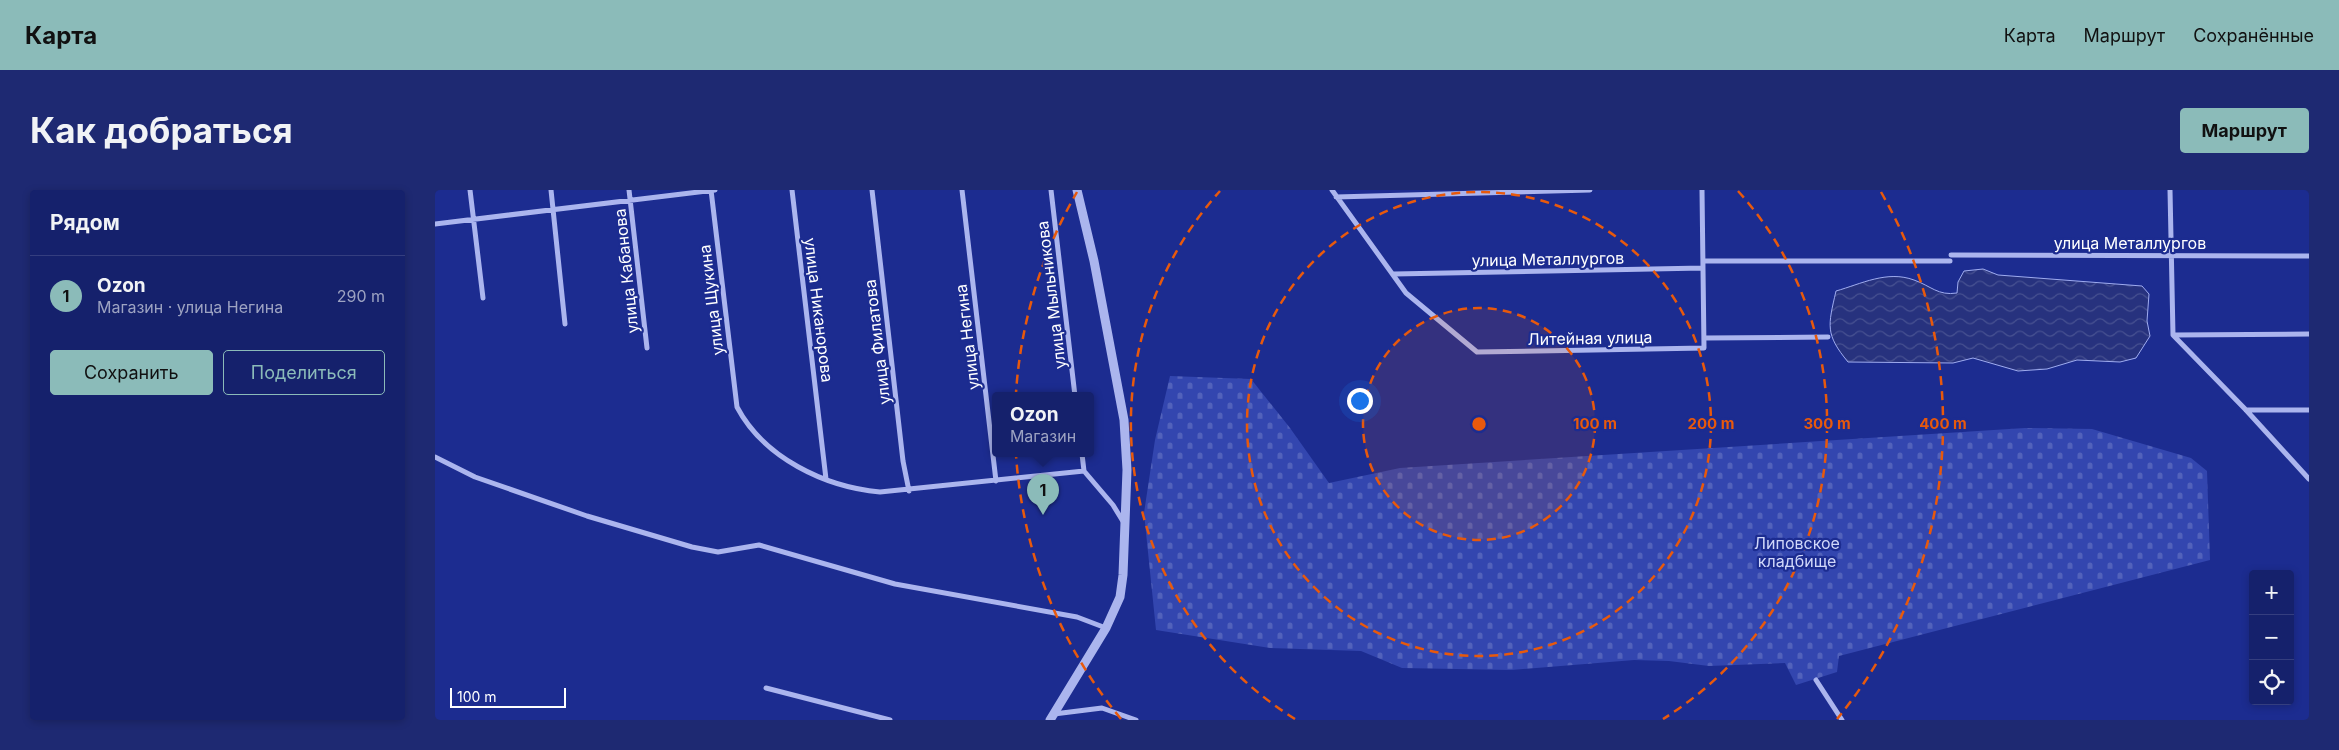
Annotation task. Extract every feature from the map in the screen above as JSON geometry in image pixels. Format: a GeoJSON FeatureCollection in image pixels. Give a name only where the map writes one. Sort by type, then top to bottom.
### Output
{"type":"FeatureCollection","features":[{"type":"Feature","properties":{"kind":"street"},"geometry":{"type":"LineString","coordinates":[[470,190],[483,298]]}},
{"type":"Feature","properties":{"kind":"street"},"geometry":{"type":"LineString","coordinates":[[551,190],[565,324]]}},
{"type":"Feature","properties":{"kind":"street","name":"улица Кабанова"},"geometry":{"type":"LineString","coordinates":[[629,190],[647,348]]}},
{"type":"Feature","properties":{"kind":"street"},"geometry":{"type":"LineString","coordinates":[[435,224],[712,190]]}},
{"type":"Feature","properties":{"kind":"street","name":"улица Щукина"},"geometry":{"type":"LineString","coordinates":[[712,190],[737,407],[745,420],[779,454],[826,479]]}},
{"type":"Feature","properties":{"kind":"street","name":"улица Никанорова"},"geometry":{"type":"LineString","coordinates":[[791,190],[823,433],[826,479]]}},
{"type":"Feature","properties":{"kind":"street","name":"улица Филатова"},"geometry":{"type":"LineString","coordinates":[[872,190],[903,461],[909,491]]}},
{"type":"Feature","properties":{"kind":"street","name":"улица Негина"},"geometry":{"type":"LineString","coordinates":[[962,190],[992,447]]}},
{"type":"Feature","properties":{"kind":"street","name":"улица Мыльникова"},"geometry":{"type":"LineString","coordinates":[[1051,190],[1075,392]]}},
{"type":"Feature","properties":{"kind":"street"},"geometry":{"type":"LineString","coordinates":[[1051,717],[1107,628],[1122,588],[1127,448],[1120,392],[1077,190]]}},
{"type":"Feature","properties":{"kind":"street"},"geometry":{"type":"LineString","coordinates":[[1332,190],[1394,274]]}},
{"type":"Feature","properties":{"kind":"street"},"geometry":{"type":"LineString","coordinates":[[1336,197],[1590,190]]}},
{"type":"Feature","properties":{"kind":"street"},"geometry":{"type":"LineString","coordinates":[[1702,190],[1704,338],[1828,337]]}},
{"type":"Feature","properties":{"kind":"street"},"geometry":{"type":"LineString","coordinates":[[2170,190],[2173,335],[2246,410],[2309,479]]}},
{"type":"Feature","properties":{"kind":"street","name":"улица Металлургов"},"geometry":{"type":"LineString","coordinates":[[1703,261],[2309,256]]}},
{"type":"Feature","properties":{"kind":"street","name":"улица Металлургов"},"geometry":{"type":"LineString","coordinates":[[1394,274],[1703,268]]}},
{"type":"Feature","properties":{"kind":"street","name":"Литейная улица"},"geometry":{"type":"LineString","coordinates":[[1394,274],[1406,293],[1477,352],[1704,348],[1704,338]]}},
{"type":"Feature","properties":{"kind":"street"},"geometry":{"type":"LineString","coordinates":[[2173,335],[2309,334]]}},
{"type":"Feature","properties":{"kind":"street"},"geometry":{"type":"LineString","coordinates":[[2246,410],[2309,410]]}},
{"type":"Feature","properties":{"kind":"street"},"geometry":{"type":"LineString","coordinates":[[435,457],[475,477],[603,521],[692,547],[718,552],[759,545],[867,577],[933,592],[1091,621],[1107,628]]}},
{"type":"Feature","properties":{"kind":"street","name":"улица Негина"},"geometry":{"type":"LineString","coordinates":[[993,457],[996,481]]}},
{"type":"Feature","properties":{"kind":"street"},"geometry":{"type":"LineString","coordinates":[[1082,457],[1084,471],[1113,505],[1125,526]]}},
{"type":"Feature","properties":{"kind":"street"},"geometry":{"type":"LineString","coordinates":[[826,479],[869,491],[892,493],[1084,471]]}},
{"type":"Feature","properties":{"kind":"street"},"geometry":{"type":"LineString","coordinates":[[1113,505],[1126,503]]}},
{"type":"Feature","properties":{"kind":"street"},"geometry":{"type":"LineString","coordinates":[[1816,680],[1842,720]]}},
{"type":"Feature","properties":{"kind":"street"},"geometry":{"type":"LineString","coordinates":[[766,688],[891,720]]}},
{"type":"Feature","properties":{"kind":"street"},"geometry":{"type":"LineString","coordinates":[[1051,717],[1102,708],[1136,720]]}},
{"type":"Feature","properties":{"kind":"green space","name":"Липовское кладбище"},"geometry":{"type":"Polygon","coordinates":[[[1170,376],[1251,379],[1290,428],[1329,483],[1400,468],[2025,428],[2092,429],[2191,458],[2207,471],[2210,560],[1839,656],[1837,672],[1796,685],[1785,663],[1709,666],[1669,661],[1634,660],[1511,670],[1402,668],[1361,651],[1270,648],[1156,630],[1144,513],[1155,440],[1170,376]]]}},
{"type":"Feature","properties":{"kind":"water"},"geometry":{"type":"Polygon","coordinates":[[[1983,269],[1998,275],[2142,286],[2149,294],[2147,321],[2150,336],[2136,358],[2120,362],[2077,360],[2047,369],[2018,371],[1973,358],[1953,363],[1848,362],[1835,344],[1830,329],[1830,321],[1836,291],[1874,279],[1904,277],[1940,292],[1957,293],[1958,282],[1964,271],[1983,269]]]}},
{"type":"Feature","properties":{"kind":"place","name":"Ozon"},"geometry":{"type":"Point","coordinates":[1043,515]}}]}
